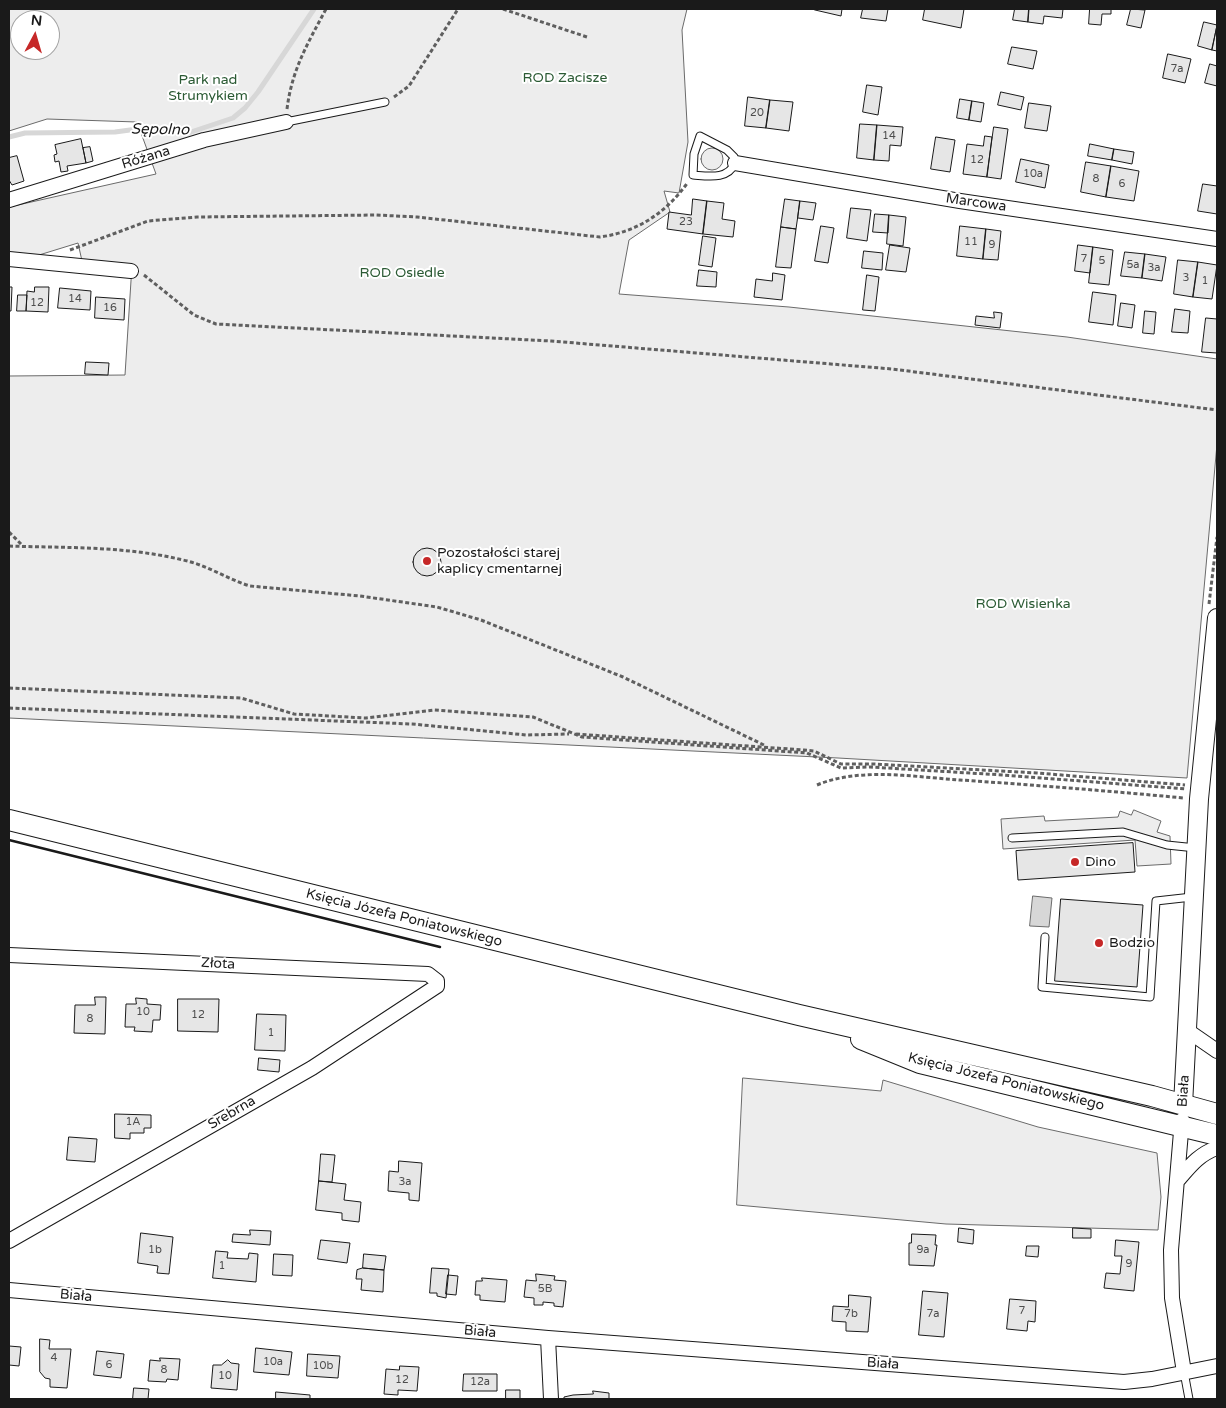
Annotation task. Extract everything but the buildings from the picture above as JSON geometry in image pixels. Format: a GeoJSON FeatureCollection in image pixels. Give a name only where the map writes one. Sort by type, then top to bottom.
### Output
{"type":"FeatureCollection","features":[{"type":"Feature","properties":{"kind":"main road","name":"Księcia Józefa Poniatowskiego"},"geometry":{"type":"LineString","coordinates":[[9,820],[799,1015],[1217,1114]]}},
{"type":"Feature","properties":{"kind":"main road","name":"Księcia Józefa Poniatowskiego"},"geometry":{"type":"LineString","coordinates":[[799,1015],[920,1063],[1217,1135]]}},
{"type":"Feature","properties":{"kind":"street","name":"Różana"},"geometry":{"type":"LineString","coordinates":[[9,200],[204,140],[286,122]]}},
{"type":"Feature","properties":{"kind":"street","name":"Marcowa"},"geometry":{"type":"LineString","coordinates":[[735,163],[960,201],[1217,239]]}},
{"type":"Feature","properties":{"kind":"street"},"geometry":{"type":"LineString","coordinates":[[9,260],[131,271]]}},
{"type":"Feature","properties":{"kind":"street","name":"Biała"},"geometry":{"type":"LineString","coordinates":[[9,1290],[548,1338],[1124,1382],[1184,1372],[1172,1298],[1172,1250],[1188,1030],[1197,792],[1211,749],[1217,618]]}},
{"type":"Feature","properties":{"kind":"street","name":"Złota"},"geometry":{"type":"LineString","coordinates":[[9,955],[428,974]]}},
{"type":"Feature","properties":{"kind":"street","name":"Srebrna"},"geometry":{"type":"LineString","coordinates":[[9,1241],[312,1068],[408,1007],[436,986],[436,981],[428,974]]}},
{"type":"Feature","properties":{"kind":"street"},"geometry":{"type":"LineString","coordinates":[[1188,1030],[1217,1051]]}},
{"type":"Feature","properties":{"kind":"street"},"geometry":{"type":"LineString","coordinates":[[1178,1180],[1197,1158],[1205,1152],[1217,1148]]}},
{"type":"Feature","properties":{"kind":"street"},"geometry":{"type":"LineString","coordinates":[[548,1338],[551,1399]]}},
{"type":"Feature","properties":{"kind":"street"},"geometry":{"type":"LineString","coordinates":[[1184,1372],[1217,1366]]}},
{"type":"Feature","properties":{"kind":"lane"},"geometry":{"type":"LineString","coordinates":[[286,122],[385,102]]}},
{"type":"Feature","properties":{"kind":"lane"},"geometry":{"type":"LineString","coordinates":[[700,136],[727,150],[734,158],[735,163],[729,173],[720,176],[693,174],[694,154],[700,136]]}},
{"type":"Feature","properties":{"kind":"lane"},"geometry":{"type":"LineString","coordinates":[[1012,838],[1123,832],[1167,845],[1196,848]]}},
{"type":"Feature","properties":{"kind":"lane"},"geometry":{"type":"LineString","coordinates":[[1045,937],[1042,987],[1150,997],[1156,901],[1184,896],[1193,897]]}},
{"type":"Feature","properties":{"kind":"lane"},"geometry":{"type":"LineString","coordinates":[[1184,1372],[1189,1399]]}},
{"type":"Feature","properties":{"kind":"path"},"geometry":{"type":"LineString","coordinates":[[286,122],[291,83],[296,65],[326,9]]}},
{"type":"Feature","properties":{"kind":"path"},"geometry":{"type":"LineString","coordinates":[[385,102],[397,96],[409,86],[458,9]]}},
{"type":"Feature","properties":{"kind":"path"},"geometry":{"type":"LineString","coordinates":[[503,9],[587,37]]}},
{"type":"Feature","properties":{"kind":"path"},"geometry":{"type":"LineString","coordinates":[[62,252],[148,221],[197,217],[357,215],[417,217],[600,237],[630,230],[647,221],[676,199],[693,174]]}},
{"type":"Feature","properties":{"kind":"path"},"geometry":{"type":"LineString","coordinates":[[131,271],[151,279],[194,315],[216,324],[551,341],[892,369],[1217,410]]}},
{"type":"Feature","properties":{"kind":"path"},"geometry":{"type":"LineString","coordinates":[[9,532],[24,546]]}},
{"type":"Feature","properties":{"kind":"path"},"geometry":{"type":"LineString","coordinates":[[9,546],[130,550],[205,566],[233,581],[250,586],[360,596],[437,607],[481,620],[623,677],[769,747]]}},
{"type":"Feature","properties":{"kind":"path"},"geometry":{"type":"LineString","coordinates":[[9,688],[241,698],[294,714],[366,718],[434,710],[533,717],[570,734],[582,737],[644,743],[807,753],[841,768],[870,767],[1034,777],[1197,792]]}},
{"type":"Feature","properties":{"kind":"path"},"geometry":{"type":"LineString","coordinates":[[9,708],[412,724],[526,735],[570,734],[769,747],[814,751],[841,764],[1027,772],[1197,792]]}},
{"type":"Feature","properties":{"kind":"path"},"geometry":{"type":"LineString","coordinates":[[817,785],[832,778],[883,776],[1197,792]]}},
{"type":"Feature","properties":{"kind":"shaded area"},"geometry":{"type":"Polygon","coordinates":[[[9,9],[687,9],[682,30],[688,142],[679,193],[664,191],[670,212],[629,240],[619,294],[789,307],[1067,337],[1217,359],[1217,444],[1187,778],[838,758],[9,718],[9,376],[125,375],[132,265],[82,261],[78,243],[39,255],[9,255],[9,207],[156,174],[137,122],[47,119],[9,131],[9,9]]]}},
{"type":"Feature","properties":{"kind":"shaded area"},"geometry":{"type":"Polygon","coordinates":[[[712,148],[720,151],[723,159],[720,167],[712,170],[704,167],[701,159],[704,151],[712,148]]]}},
{"type":"Feature","properties":{"kind":"shaded area"},"geometry":{"type":"Polygon","coordinates":[[[1134,810],[1161,821],[1157,832],[1170,836],[1171,864],[1137,866],[1135,840],[1003,849],[1001,819],[1044,816],[1045,821],[1118,817],[1120,811],[1131,815],[1134,810]]]}},
{"type":"Feature","properties":{"kind":"shaded area"},"geometry":{"type":"Polygon","coordinates":[[[1033,896],[1052,898],[1049,927],[1030,926],[1033,896]]]}},
{"type":"Feature","properties":{"kind":"shaded area"},"geometry":{"type":"Polygon","coordinates":[[[743,1078],[881,1091],[883,1080],[1038,1127],[1157,1153],[1161,1197],[1158,1230],[946,1224],[737,1205],[743,1078]]]}},
{"type":"Feature","properties":{"kind":"waterway","name":"Sępolno"},"geometry":{"type":"LineString","coordinates":[[9,137],[25,133],[115,132],[145,128],[188,133],[233,118],[245,108],[258,92],[314,9]]}},
{"type":"Feature","properties":{"kind":"wall"},"geometry":{"type":"LineString","coordinates":[[9,840],[440,947]]}},
{"type":"Feature","properties":{"kind":"place","name":"Pozostałości starej kaplicy cmentarnej"},"geometry":{"type":"Point","coordinates":[427,561]}},
{"type":"Feature","properties":{"kind":"place","name":"Dino"},"geometry":{"type":"Point","coordinates":[1075,862]}},
{"type":"Feature","properties":{"kind":"place","name":"Bodzio"},"geometry":{"type":"Point","coordinates":[1099,943]}},
{"type":"Feature","properties":{"kind":"park label","name":"ROD Zacisze"},"geometry":{"type":"Point","coordinates":[565,78]}},
{"type":"Feature","properties":{"kind":"park label","name":"Park nad Strumykiem"},"geometry":{"type":"Point","coordinates":[208,88]}},
{"type":"Feature","properties":{"kind":"park label","name":"ROD Osiedle"},"geometry":{"type":"Point","coordinates":[402,273]}},
{"type":"Feature","properties":{"kind":"park label","name":"ROD Wisienka"},"geometry":{"type":"Point","coordinates":[1023,604]}}]}
